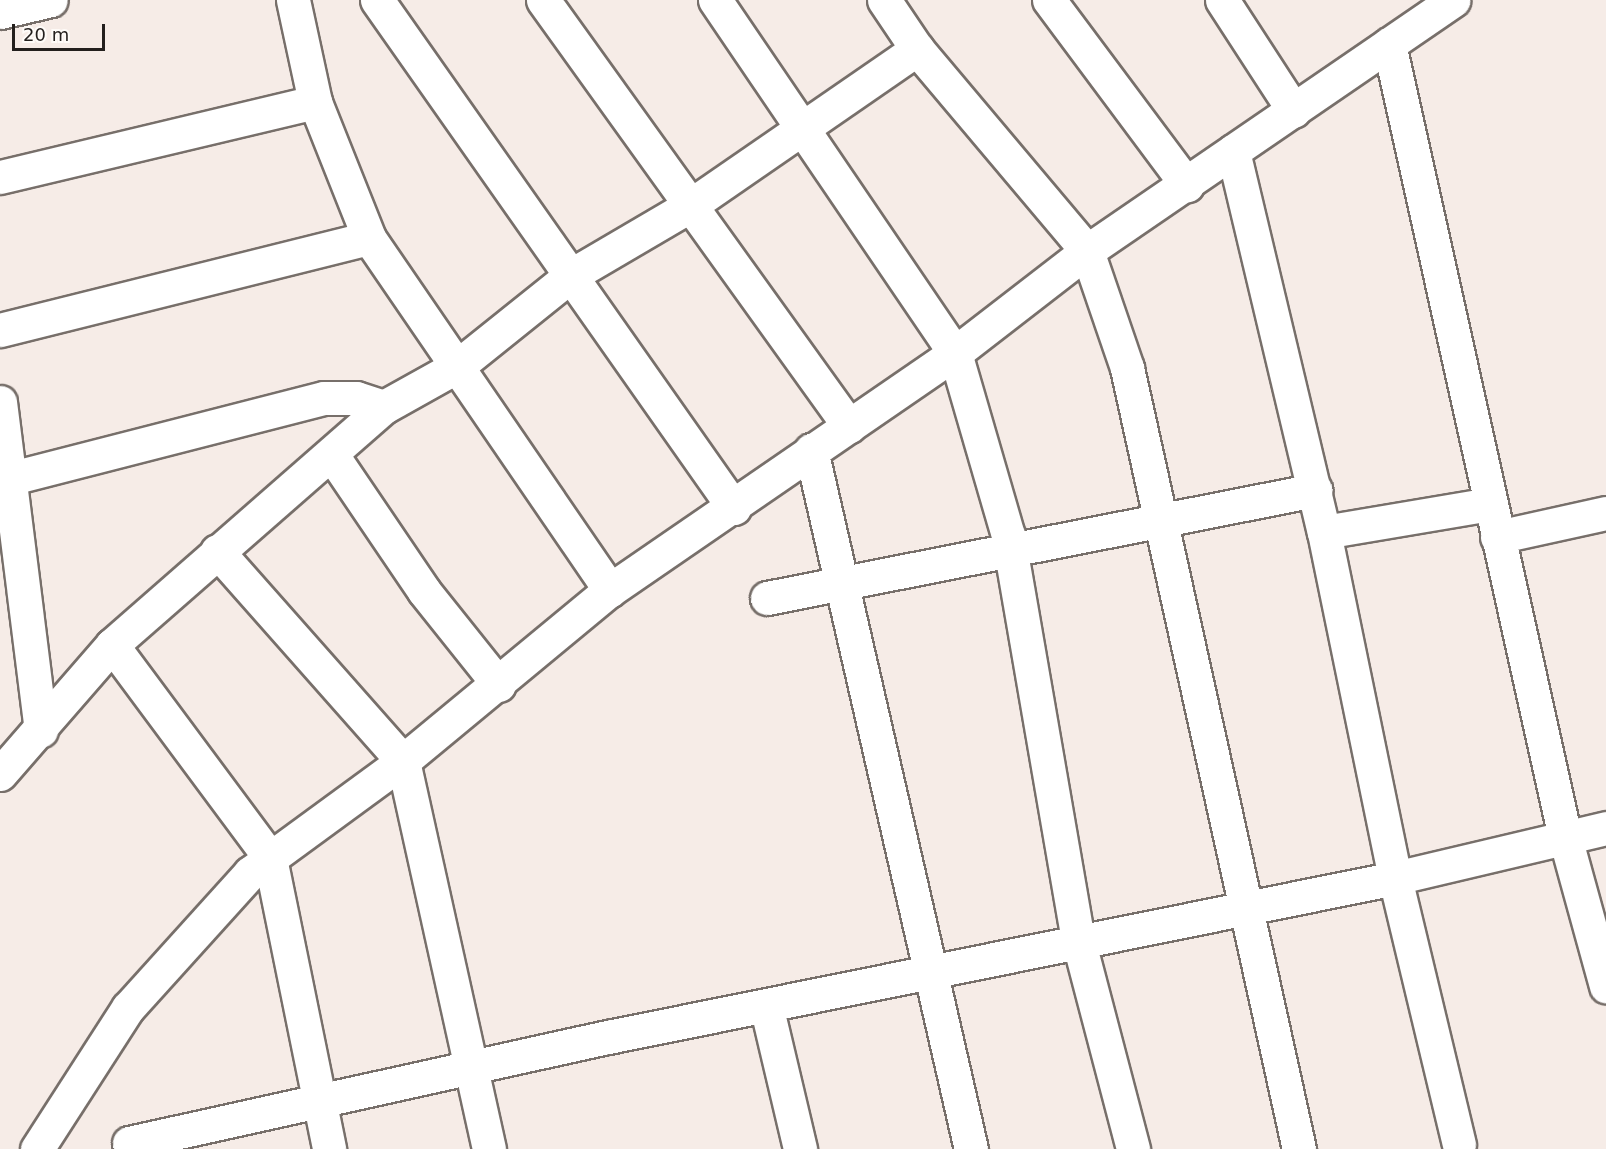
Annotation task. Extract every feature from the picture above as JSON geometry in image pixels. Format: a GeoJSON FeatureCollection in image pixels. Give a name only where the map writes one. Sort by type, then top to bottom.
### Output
{"type":"FeatureCollection","features":[{"type":"Feature","properties":{"kind":"street"},"geometry":{"type":"LineString","coordinates":[[0,12],[51,0]]}},
{"type":"Feature","properties":{"kind":"street"},"geometry":{"type":"LineString","coordinates":[[293,0],[315,102],[369,238],[459,365],[610,590]]}},
{"type":"Feature","properties":{"kind":"street"},"geometry":{"type":"LineString","coordinates":[[377,0],[734,508]]}},
{"type":"Feature","properties":{"kind":"street"},"geometry":{"type":"LineString","coordinates":[[543,0],[849,426]]}},
{"type":"Feature","properties":{"kind":"street"},"geometry":{"type":"LineString","coordinates":[[715,0],[800,130],[955,352],[1011,549],[1078,939],[1133,1149]]}},
{"type":"Feature","properties":{"kind":"street"},"geometry":{"type":"LineString","coordinates":[[884,0],[917,49],[1087,251],[1127,368],[1243,906],[1299,1149]]}},
{"type":"Feature","properties":{"kind":"street"},"geometry":{"type":"LineString","coordinates":[[1049,0],[1187,185]]}},
{"type":"Feature","properties":{"kind":"street"},"geometry":{"type":"LineString","coordinates":[[1222,0],[1294,111]]}},
{"type":"Feature","properties":{"kind":"street"},"geometry":{"type":"LineString","coordinates":[[37,1149],[128,1008],[250,873],[403,761],[499,685],[610,590],[734,508],[811,450],[955,352],[1087,251],[1187,185],[1389,44],[1418,10],[1453,0]]}},
{"type":"Feature","properties":{"kind":"street"},"geometry":{"type":"LineString","coordinates":[[1389,44],[1489,504],[1565,837],[1606,986]]}},
{"type":"Feature","properties":{"kind":"street"},"geometry":{"type":"LineString","coordinates":[[0,774],[42,730],[112,645],[218,551],[332,455],[384,407],[459,365],[570,276],[691,205],[917,49]]}},
{"type":"Feature","properties":{"kind":"street"},"geometry":{"type":"LineString","coordinates":[[0,177],[315,102]]}},
{"type":"Feature","properties":{"kind":"street"},"geometry":{"type":"LineString","coordinates":[[1233,152],[1315,490],[1395,878],[1460,1144]]}},
{"type":"Feature","properties":{"kind":"street"},"geometry":{"type":"LineString","coordinates":[[0,330],[369,238]]}},
{"type":"Feature","properties":{"kind":"street"},"geometry":{"type":"LineString","coordinates":[[4,480],[324,398],[356,398],[384,407]]}},
{"type":"Feature","properties":{"kind":"street"},"geometry":{"type":"LineString","coordinates":[[0,402],[4,480],[42,730]]}},
{"type":"Feature","properties":{"kind":"street"},"geometry":{"type":"LineString","coordinates":[[811,450],[934,975],[971,1149]]}},
{"type":"Feature","properties":{"kind":"street"},"geometry":{"type":"LineString","coordinates":[[332,455],[424,591],[499,685]]}},
{"type":"Feature","properties":{"kind":"street"},"geometry":{"type":"LineString","coordinates":[[767,598],[1315,490]]}},
{"type":"Feature","properties":{"kind":"street"},"geometry":{"type":"LineString","coordinates":[[1324,532],[1489,504]]}},
{"type":"Feature","properties":{"kind":"street"},"geometry":{"type":"LineString","coordinates":[[1497,537],[1606,513]]}},
{"type":"Feature","properties":{"kind":"street"},"geometry":{"type":"LineString","coordinates":[[218,551],[403,761],[432,874],[469,1070],[489,1149]]}},
{"type":"Feature","properties":{"kind":"street"},"geometry":{"type":"LineString","coordinates":[[112,645],[270,858],[329,1149]]}},
{"type":"Feature","properties":{"kind":"street"},"geometry":{"type":"LineString","coordinates":[[129,1143],[469,1070],[608,1037],[766,1009],[934,975],[1078,939],[1395,878],[1606,828]]}},
{"type":"Feature","properties":{"kind":"street"},"geometry":{"type":"LineString","coordinates":[[766,1009],[800,1149]]}}]}
